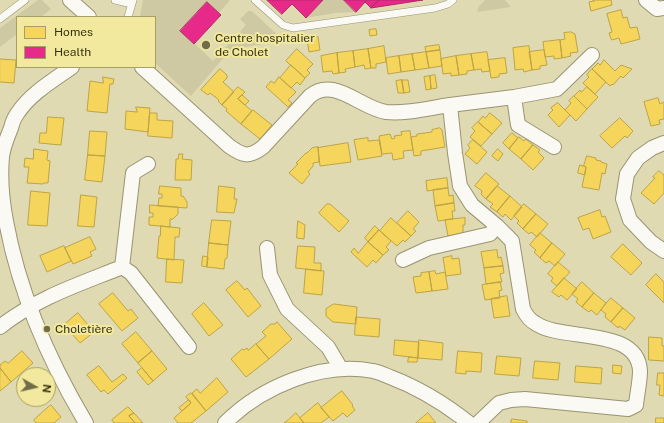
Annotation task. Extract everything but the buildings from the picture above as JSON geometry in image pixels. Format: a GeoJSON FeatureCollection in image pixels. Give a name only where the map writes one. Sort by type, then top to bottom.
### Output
{"type":"FeatureCollection","features":[{"type":"Feature","properties":{"kind":"street"},"geometry":{"type":"LineString","coordinates":[[70,0],[88,16]]}},
{"type":"Feature","properties":{"kind":"street"},"geometry":{"type":"LineString","coordinates":[[646,0],[657,8],[664,8]]}},
{"type":"Feature","properties":{"kind":"street"},"geometry":{"type":"LineString","coordinates":[[143,68],[229,146],[237,152],[245,154],[254,153],[263,147],[316,91],[325,89],[336,90],[373,108],[385,112],[402,112],[514,97],[557,89],[592,55]]}},
{"type":"Feature","properties":{"kind":"street"},"geometry":{"type":"LineString","coordinates":[[71,68],[37,92],[16,115],[3,140],[0,179],[11,246],[30,307],[45,344],[72,399],[86,423]]}},
{"type":"Feature","properties":{"kind":"street"},"geometry":{"type":"LineString","coordinates":[[514,97],[518,125],[554,147]]}},
{"type":"Feature","properties":{"kind":"street"},"geometry":{"type":"LineString","coordinates":[[450,105],[460,186],[472,205],[497,226],[512,242],[523,309],[529,319],[536,324],[547,328],[613,341],[624,345],[630,349],[636,357],[640,370],[636,405],[628,409],[525,399],[511,400],[499,404],[478,423]]}},
{"type":"Feature","properties":{"kind":"street"},"geometry":{"type":"LineString","coordinates":[[664,144],[652,148],[638,158],[627,174],[623,199],[630,220],[651,242],[664,251]]}},
{"type":"Feature","properties":{"kind":"street"},"geometry":{"type":"LineString","coordinates":[[122,267],[133,173],[148,164]]}},
{"type":"Feature","properties":{"kind":"street"},"geometry":{"type":"LineString","coordinates":[[403,260],[429,248],[490,234],[497,226]]}},
{"type":"Feature","properties":{"kind":"street"},"geometry":{"type":"LineString","coordinates":[[267,248],[270,275],[286,308],[328,347],[341,369]]}},
{"type":"Feature","properties":{"kind":"street"},"geometry":{"type":"LineString","coordinates":[[0,327],[45,299],[122,267]]}},
{"type":"Feature","properties":{"kind":"street"},"geometry":{"type":"LineString","coordinates":[[122,267],[131,273],[189,347]]}},
{"type":"Feature","properties":{"kind":"street"},"geometry":{"type":"LineString","coordinates":[[225,423],[237,411],[263,393],[285,383],[313,374],[341,369],[373,371],[400,381],[449,407],[469,423]]}},
{"type":"Feature","properties":{"kind":"lane"},"geometry":{"type":"LineString","coordinates":[[0,19],[25,0]]}},
{"type":"Feature","properties":{"kind":"lane"},"geometry":{"type":"LineString","coordinates":[[115,0],[133,2],[128,16]]}},
{"type":"Feature","properties":{"kind":"lane"},"geometry":{"type":"LineString","coordinates":[[255,0],[282,25],[293,28],[434,8],[448,4],[453,0]]}},
{"type":"Feature","properties":{"kind":"shaded area"},"geometry":{"type":"Polygon","coordinates":[[[38,0],[42,0],[51,9],[42,16],[16,16],[38,0]]]}},
{"type":"Feature","properties":{"kind":"shaded area"},"geometry":{"type":"Polygon","coordinates":[[[143,0],[230,0],[219,13],[207,2],[180,30],[213,61],[246,25],[240,19],[248,11],[252,11],[284,41],[231,49],[191,96],[156,64],[156,16],[140,16],[143,0]]]}},
{"type":"Feature","properties":{"kind":"shaded area"},"geometry":{"type":"Polygon","coordinates":[[[323,0],[344,0],[356,12],[335,13],[306,18],[323,0]]]}},
{"type":"Feature","properties":{"kind":"shaded area"},"geometry":{"type":"Polygon","coordinates":[[[485,0],[505,0],[511,7],[477,12],[479,6],[485,0]]]}},
{"type":"Feature","properties":{"kind":"shaded area"},"geometry":{"type":"Polygon","coordinates":[[[16,16],[16,35],[0,47],[0,28],[16,16]]]}},
{"type":"Feature","properties":{"kind":"place","name":"Centre hospitalier de Cholet"},"geometry":{"type":"Point","coordinates":[206,45]}},
{"type":"Feature","properties":{"kind":"place","name":"Choletière"},"geometry":{"type":"Point","coordinates":[47,329]}}]}
